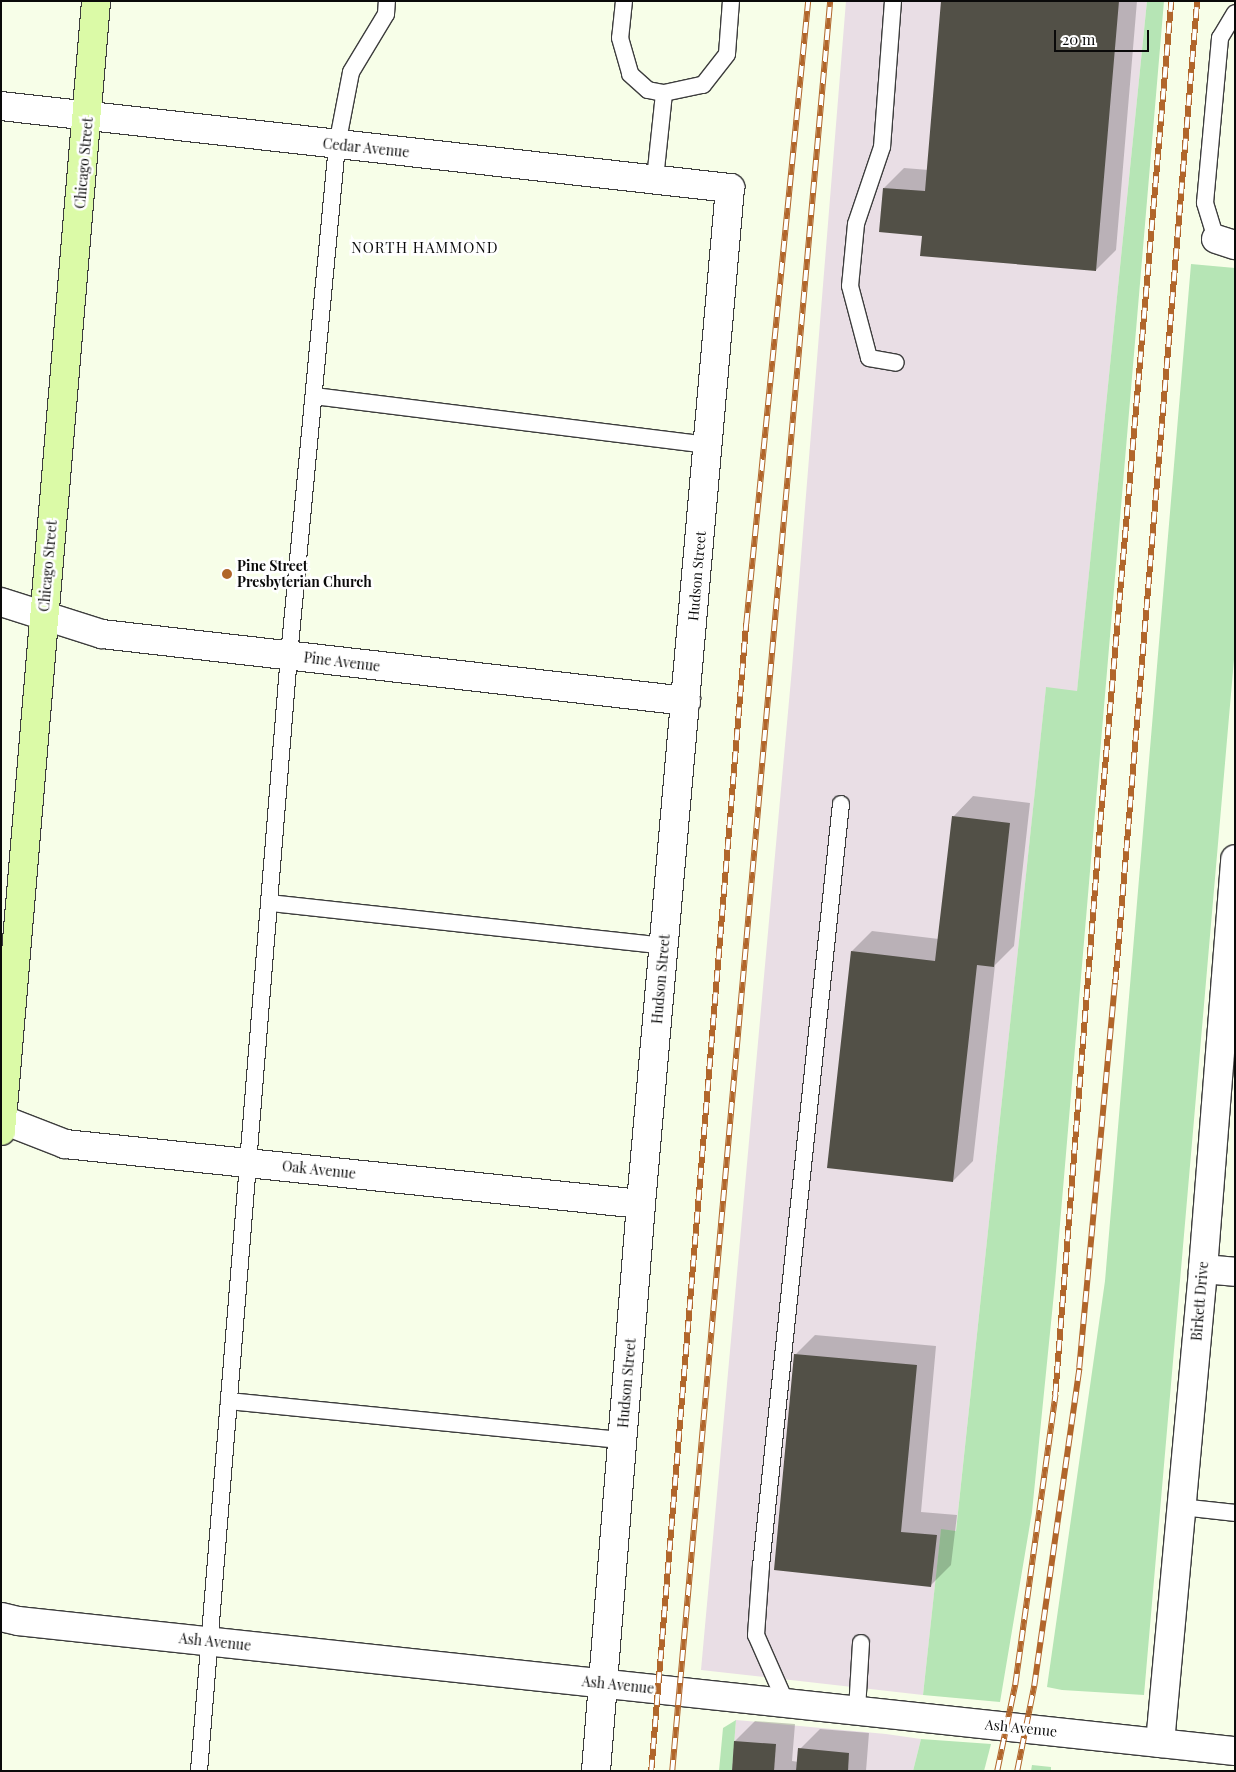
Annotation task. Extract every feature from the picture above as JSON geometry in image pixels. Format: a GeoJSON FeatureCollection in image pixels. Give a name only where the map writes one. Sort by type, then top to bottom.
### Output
{"type":"FeatureCollection","features":[{"type":"Feature","properties":{"kind":"main road","name":"Chicago Street"},"geometry":{"type":"LineString","coordinates":[[2,1123],[88,116],[96,1]]}},
{"type":"Feature","properties":{"kind":"street","name":"Cedar Avenue"},"geometry":{"type":"LineString","coordinates":[[1,106],[730,188]]}},
{"type":"Feature","properties":{"kind":"street","name":"Hudson Street"},"geometry":{"type":"LineString","coordinates":[[596,1771],[641,1204],[730,188]]}},
{"type":"Feature","properties":{"kind":"street","name":"Pine Avenue"},"geometry":{"type":"LineString","coordinates":[[1,602],[102,634],[686,701]]}},
{"type":"Feature","properties":{"kind":"street","name":"Birkett Drive"},"geometry":{"type":"LineString","coordinates":[[1160,1743],[1202,1269],[1228,1025],[1235,859]]}},
{"type":"Feature","properties":{"kind":"street","name":"Oak Avenue"},"geometry":{"type":"LineString","coordinates":[[2,1123],[65,1144],[641,1204]]}},
{"type":"Feature","properties":{"kind":"street"},"geometry":{"type":"LineString","coordinates":[[1202,1269],[1235,1272]]}},
{"type":"Feature","properties":{"kind":"street","name":"Ash Avenue"},"geometry":{"type":"LineString","coordinates":[[1,1617],[18,1621],[209,1642],[1235,1751]]}},
{"type":"Feature","properties":{"kind":"lane"},"geometry":{"type":"LineString","coordinates":[[198,1771],[290,656],[337,145],[351,72],[386,14],[387,1]]}},
{"type":"Feature","properties":{"kind":"lane"},"geometry":{"type":"LineString","coordinates":[[624,1],[620,38],[630,74],[648,90],[664,94],[702,85],[727,54],[731,1]]}},
{"type":"Feature","properties":{"kind":"lane"},"geometry":{"type":"LineString","coordinates":[[893,1],[882,147],[856,224],[850,286],[869,358],[896,363]]}},
{"type":"Feature","properties":{"kind":"lane"},"geometry":{"type":"LineString","coordinates":[[1226,242],[1205,202],[1220,38],[1235,13]]}},
{"type":"Feature","properties":{"kind":"lane"},"geometry":{"type":"LineString","coordinates":[[655,179],[664,94]]}},
{"type":"Feature","properties":{"kind":"lane"},"geometry":{"type":"LineString","coordinates":[[314,396],[708,445]]}},
{"type":"Feature","properties":{"kind":"lane"},"geometry":{"type":"LineString","coordinates":[[786,1702],[756,1635],[761,1566],[841,804]]}},
{"type":"Feature","properties":{"kind":"lane"},"geometry":{"type":"LineString","coordinates":[[270,903],[664,946]]}},
{"type":"Feature","properties":{"kind":"lane"},"geometry":{"type":"LineString","coordinates":[[229,1401],[622,1440]]}},
{"type":"Feature","properties":{"kind":"lane"},"geometry":{"type":"LineString","coordinates":[[1181,1508],[1235,1512]]}},
{"type":"Feature","properties":{"kind":"lane"},"geometry":{"type":"LineString","coordinates":[[857,1710],[860,1643]]}},
{"type":"Feature","properties":{"kind":"shaded area"},"geometry":{"type":"Polygon","coordinates":[[[846,1],[1147,1],[1077,692],[1046,688],[956,1531],[941,1530],[923,1695],[701,1670],[792,668],[846,1]]]}},
{"type":"Feature","properties":{"kind":"shaded area"},"geometry":{"type":"Polygon","coordinates":[[[736,1720],[921,1739],[913,1771],[732,1771],[736,1720]]]}},
{"type":"Feature","properties":{"kind":"green space"},"geometry":{"type":"Polygon","coordinates":[[[1147,1],[1164,1],[1055,1283],[1032,1512],[1000,1702],[923,1695],[941,1529],[956,1531],[1046,687],[1077,691],[1147,1]]]}},
{"type":"Feature","properties":{"kind":"green space"},"geometry":{"type":"Polygon","coordinates":[[[1191,264],[1235,268],[1235,648],[1144,1695],[1062,1690],[1047,1687],[1105,1281],[1191,264]]]}},
{"type":"Feature","properties":{"kind":"green space"},"geometry":{"type":"Polygon","coordinates":[[[736,1720],[732,1771],[719,1771],[723,1728],[736,1720]]]}},
{"type":"Feature","properties":{"kind":"green space"},"geometry":{"type":"Polygon","coordinates":[[[921,1739],[991,1744],[984,1771],[913,1771],[921,1739]]]}},
{"type":"Feature","properties":{"kind":"green space"},"geometry":{"type":"Polygon","coordinates":[[[1032,1765],[1051,1767],[1051,1771],[1031,1771],[1032,1765]]]}},
{"type":"Feature","properties":{"kind":"building"},"geometry":{"type":"Polygon","coordinates":[[[941,1],[1119,1],[1096,271],[920,256],[922,236],[879,232],[883,188],[925,191],[941,1]]]}},
{"type":"Feature","properties":{"kind":"building"},"geometry":{"type":"Polygon","coordinates":[[[952,816],[1010,823],[994,967],[977,965],[953,1182],[827,1168],[851,951],[935,961],[952,816]]]}},
{"type":"Feature","properties":{"kind":"building"},"geometry":{"type":"Polygon","coordinates":[[[794,1354],[917,1365],[901,1532],[937,1535],[931,1587],[774,1570],[794,1354]]]}},
{"type":"Feature","properties":{"kind":"building"},"geometry":{"type":"Polygon","coordinates":[[[734,1741],[776,1744],[774,1771],[732,1771],[734,1741]]]}},
{"type":"Feature","properties":{"kind":"building"},"geometry":{"type":"Polygon","coordinates":[[[798,1748],[849,1753],[848,1771],[796,1771],[798,1748]]]}},
{"type":"Feature","properties":{"kind":"railway"},"geometry":{"type":"LineString","coordinates":[[651,1771],[746,624],[808,1]]}},
{"type":"Feature","properties":{"kind":"railway"},"geometry":{"type":"LineString","coordinates":[[672,1771],[830,1]]}},
{"type":"Feature","properties":{"kind":"railway"},"geometry":{"type":"LineString","coordinates":[[997,1771],[1015,1685],[1055,1395],[1100,823],[1171,1]]}},
{"type":"Feature","properties":{"kind":"railway"},"geometry":{"type":"LineString","coordinates":[[1017,1771],[1034,1686],[1079,1368],[1115,983],[1197,1]]}},
{"type":"Feature","properties":{"kind":"place","name":"Pine Street Presbyterian Church"},"geometry":{"type":"Point","coordinates":[227,574]}},
{"type":"Feature","properties":{"kind":"district","name":"NORTH HAMMOND"},"geometry":{"type":"Point","coordinates":[425,248]}}]}
